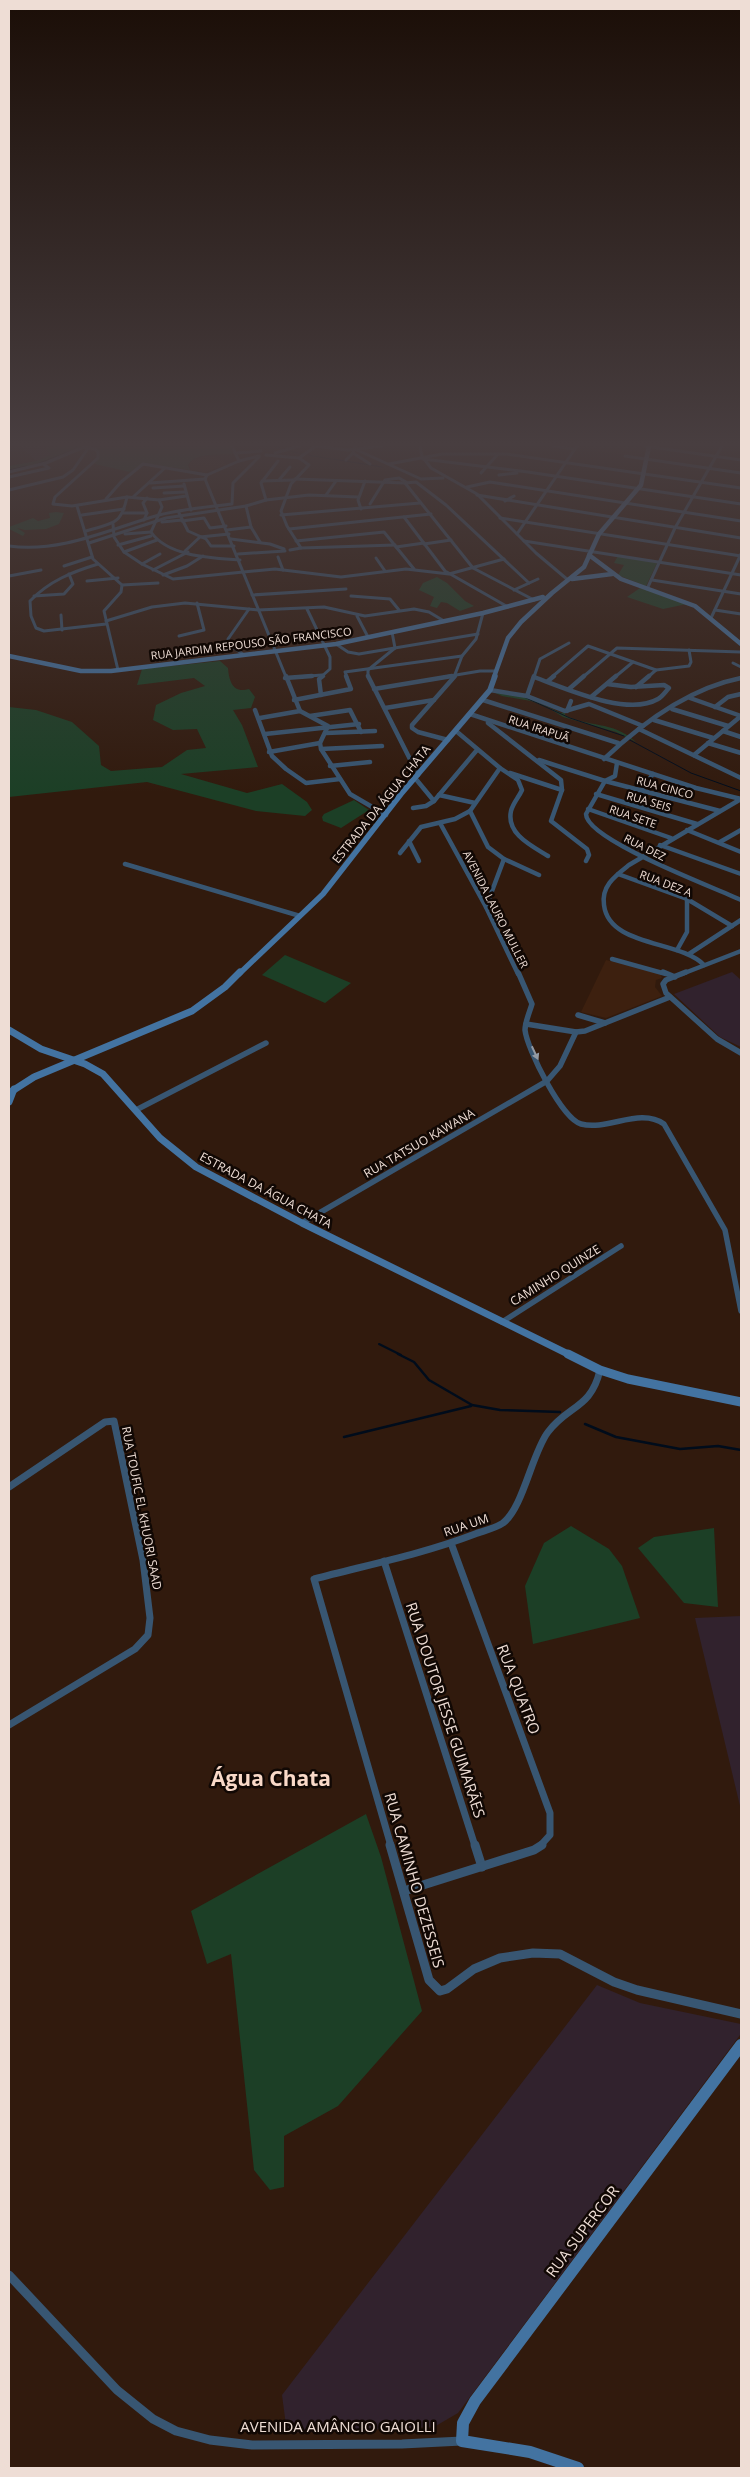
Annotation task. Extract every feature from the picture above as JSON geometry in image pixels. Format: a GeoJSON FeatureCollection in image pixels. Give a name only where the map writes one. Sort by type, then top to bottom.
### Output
{"type":"FeatureCollection","features":[{"type":"Feature","properties":{"kind":"street"},"geometry":{"type":"LineString","coordinates":[[64,566],[78,562]]}},
{"type":"Feature","properties":{"kind":"street"},"geometry":{"type":"LineString","coordinates":[[96,562],[118,578],[122,585],[121,592],[106,607],[106,622],[118,670]]}},
{"type":"Feature","properties":{"kind":"street"},"geometry":{"type":"LineString","coordinates":[[138,562],[163,575],[178,579],[284,570],[341,577],[414,569],[449,574],[508,607]]}},
{"type":"Feature","properties":{"kind":"street"},"geometry":{"type":"LineString","coordinates":[[142,564],[146,562]]}},
{"type":"Feature","properties":{"kind":"street"},"geometry":{"type":"LineString","coordinates":[[153,570],[168,562]]}},
{"type":"Feature","properties":{"kind":"street"},"geometry":{"type":"LineString","coordinates":[[163,575],[191,562]]}},
{"type":"Feature","properties":{"kind":"street"},"geometry":{"type":"LineString","coordinates":[[240,562],[294,700],[300,711],[328,726]]}},
{"type":"Feature","properties":{"kind":"street"},"geometry":{"type":"LineString","coordinates":[[280,562],[284,570]]}},
{"type":"Feature","properties":{"kind":"street"},"geometry":{"type":"LineString","coordinates":[[378,562],[385,571]]}},
{"type":"Feature","properties":{"kind":"street"},"geometry":{"type":"LineString","coordinates":[[408,562],[414,569]]}},
{"type":"Feature","properties":{"kind":"street"},"geometry":{"type":"LineString","coordinates":[[439,562],[449,574]]}},
{"type":"Feature","properties":{"kind":"street"},"geometry":{"type":"LineString","coordinates":[[468,562],[473,568],[534,600]]}},
{"type":"Feature","properties":{"kind":"street"},"geometry":{"type":"LineString","coordinates":[[449,574],[495,562]]}},
{"type":"Feature","properties":{"kind":"street"},"geometry":{"type":"LineString","coordinates":[[507,562],[529,582]]}},
{"type":"Feature","properties":{"kind":"street"},"geometry":{"type":"LineString","coordinates":[[546,562],[569,580],[612,574]]}},
{"type":"Feature","properties":{"kind":"street"},"geometry":{"type":"LineString","coordinates":[[621,579],[593,572],[586,564],[596,562],[621,579],[689,603],[711,618],[741,644]]}},
{"type":"Feature","properties":{"kind":"street"},"geometry":{"type":"LineString","coordinates":[[656,562],[741,575]]}},
{"type":"Feature","properties":{"kind":"street"},"geometry":{"type":"LineString","coordinates":[[647,589],[659,562]]}},
{"type":"Feature","properties":{"kind":"street"},"geometry":{"type":"LineString","coordinates":[[711,618],[737,562]]}},
{"type":"Feature","properties":{"kind":"street"},"geometry":{"type":"LineString","coordinates":[[98,564],[47,584],[34,596],[30,604],[36,628],[44,631],[62,630],[106,622],[152,607],[197,603],[258,610],[329,608],[357,616],[399,610],[425,610],[444,622]]}},
{"type":"Feature","properties":{"kind":"street","name":"ESTRADA DA ÁGUA CHATA"},"geometry":{"type":"LineString","coordinates":[[75,1061],[176,1020],[198,1008],[224,987],[300,916],[334,881],[416,776],[483,700],[490,690],[508,638],[530,612],[586,564]]}},
{"type":"Feature","properties":{"kind":"street"},"geometry":{"type":"LineString","coordinates":[[9,576],[41,570]]}},
{"type":"Feature","properties":{"kind":"street"},"geometry":{"type":"LineString","coordinates":[[34,596],[64,594],[73,584],[69,574]]}},
{"type":"Feature","properties":{"kind":"street"},"geometry":{"type":"LineString","coordinates":[[87,581],[118,578]]}},
{"type":"Feature","properties":{"kind":"street"},"geometry":{"type":"LineString","coordinates":[[514,590],[538,579]]}},
{"type":"Feature","properties":{"kind":"street"},"geometry":{"type":"LineString","coordinates":[[652,580],[741,594]]}},
{"type":"Feature","properties":{"kind":"street"},"geometry":{"type":"LineString","coordinates":[[122,585],[146,582],[158,584]]}},
{"type":"Feature","properties":{"kind":"street"},"geometry":{"type":"LineString","coordinates":[[252,595],[346,589]]}},
{"type":"Feature","properties":{"kind":"street","name":"RUA JARDIM REPOUSO SÃO FRANCISCO"},"geometry":{"type":"LineString","coordinates":[[9,656],[81,671],[118,670],[336,644],[484,613],[534,600],[552,593]]}},
{"type":"Feature","properties":{"kind":"street"},"geometry":{"type":"LineString","coordinates":[[351,596],[390,599],[399,610]]}},
{"type":"Feature","properties":{"kind":"street"},"geometry":{"type":"LineString","coordinates":[[179,636],[204,630],[197,603]]}},
{"type":"Feature","properties":{"kind":"street"},"geometry":{"type":"LineString","coordinates":[[244,655],[230,645],[228,639],[249,609]]}},
{"type":"Feature","properties":{"kind":"street"},"geometry":{"type":"LineString","coordinates":[[307,610],[330,657],[331,667],[322,675],[318,683],[322,695]]}},
{"type":"Feature","properties":{"kind":"street"},"geometry":{"type":"LineString","coordinates":[[715,610],[741,614]]}},
{"type":"Feature","properties":{"kind":"street"},"geometry":{"type":"LineString","coordinates":[[448,740],[418,732],[412,728],[456,675],[462,656],[478,634],[484,613]]}},
{"type":"Feature","properties":{"kind":"street"},"geometry":{"type":"LineString","coordinates":[[61,615],[62,630]]}},
{"type":"Feature","properties":{"kind":"street"},"geometry":{"type":"LineString","coordinates":[[357,616],[368,637]]}},
{"type":"Feature","properties":{"kind":"street"},"geometry":{"type":"LineString","coordinates":[[392,632],[395,648]]}},
{"type":"Feature","properties":{"kind":"street"},"geometry":{"type":"LineString","coordinates":[[336,644],[354,654],[478,634]]}},
{"type":"Feature","properties":{"kind":"street"},"geometry":{"type":"LineString","coordinates":[[527,696],[541,658],[569,642]]}},
{"type":"Feature","properties":{"kind":"street"},"geometry":{"type":"LineString","coordinates":[[548,681],[588,646],[656,670],[689,666],[691,662],[689,650]]}},
{"type":"Feature","properties":{"kind":"street"},"geometry":{"type":"LineString","coordinates":[[569,689],[608,652],[624,647],[741,652]]}},
{"type":"Feature","properties":{"kind":"street"},"geometry":{"type":"LineString","coordinates":[[368,670],[395,648]]}},
{"type":"Feature","properties":{"kind":"street"},"geometry":{"type":"LineString","coordinates":[[294,700],[349,690],[352,688],[345,672],[462,656]]}},
{"type":"Feature","properties":{"kind":"street"},"geometry":{"type":"LineString","coordinates":[[591,697],[634,662]]}},
{"type":"Feature","properties":{"kind":"street"},"geometry":{"type":"LineString","coordinates":[[733,663],[741,667]]}},
{"type":"Feature","properties":{"kind":"street"},"geometry":{"type":"LineString","coordinates":[[368,670],[368,677],[385,708],[416,776],[434,801]]}},
{"type":"Feature","properties":{"kind":"street"},"geometry":{"type":"LineString","coordinates":[[636,687],[656,670]]}},
{"type":"Feature","properties":{"kind":"street"},"geometry":{"type":"LineString","coordinates":[[374,689],[480,671],[496,671]]}},
{"type":"Feature","properties":{"kind":"street"},"geometry":{"type":"LineString","coordinates":[[285,678],[322,675]]}},
{"type":"Feature","properties":{"kind":"street"},"geometry":{"type":"LineString","coordinates":[[534,677],[604,702],[628,704],[648,701],[665,693],[669,688],[666,686],[636,687],[607,684]]}},
{"type":"Feature","properties":{"kind":"street"},"geometry":{"type":"LineString","coordinates":[[604,759],[618,743],[690,698],[715,684],[741,678]]}},
{"type":"Feature","properties":{"kind":"street"},"geometry":{"type":"LineString","coordinates":[[490,690],[527,696],[567,711],[587,703],[641,727],[741,778]]}},
{"type":"Feature","properties":{"kind":"street"},"geometry":{"type":"LineString","coordinates":[[715,708],[728,697],[741,694]]}},
{"type":"Feature","properties":{"kind":"street"},"geometry":{"type":"LineString","coordinates":[[690,698],[741,716]]}},
{"type":"Feature","properties":{"kind":"street"},"geometry":{"type":"LineString","coordinates":[[385,708],[434,700]]}},
{"type":"Feature","properties":{"kind":"street"},"geometry":{"type":"LineString","coordinates":[[483,700],[618,743]]}},
{"type":"Feature","properties":{"kind":"street"},"geometry":{"type":"LineString","coordinates":[[567,711],[571,701]]}},
{"type":"Feature","properties":{"kind":"street"},"geometry":{"type":"LineString","coordinates":[[598,708],[604,702]]}},
{"type":"Feature","properties":{"kind":"street"},"geometry":{"type":"LineString","coordinates":[[672,709],[728,726]]}},
{"type":"Feature","properties":{"kind":"street"},"geometry":{"type":"LineString","coordinates":[[255,710],[260,718],[269,752],[277,761],[306,784],[340,779]]}},
{"type":"Feature","properties":{"kind":"street"},"geometry":{"type":"LineString","coordinates":[[309,716],[345,710],[352,711],[361,732]]}},
{"type":"Feature","properties":{"kind":"street"},"geometry":{"type":"LineString","coordinates":[[260,718],[300,711]]}},
{"type":"Feature","properties":{"kind":"street","name":"RUA IRAPUÃ"},"geometry":{"type":"LineString","coordinates":[[470,714],[604,759],[741,799]]}},
{"type":"Feature","properties":{"kind":"street"},"geometry":{"type":"LineString","coordinates":[[694,755],[741,716]]}},
{"type":"Feature","properties":{"kind":"street"},"geometry":{"type":"LineString","coordinates":[[486,720],[496,730],[561,780],[562,790],[551,821],[587,849],[589,855],[586,861]]}},
{"type":"Feature","properties":{"kind":"street"},"geometry":{"type":"LineString","coordinates":[[654,720],[714,738]]}},
{"type":"Feature","properties":{"kind":"street"},"geometry":{"type":"LineString","coordinates":[[736,720],[741,721]]}},
{"type":"Feature","properties":{"kind":"street"},"geometry":{"type":"LineString","coordinates":[[264,734],[359,724]]}},
{"type":"Feature","properties":{"kind":"street"},"geometry":{"type":"LineString","coordinates":[[328,726],[320,743],[320,749],[330,766],[350,794],[386,815]]}},
{"type":"Feature","properties":{"kind":"street"},"geometry":{"type":"LineString","coordinates":[[496,730],[505,726]]}},
{"type":"Feature","properties":{"kind":"street"},"geometry":{"type":"LineString","coordinates":[[326,733],[375,731]]}},
{"type":"Feature","properties":{"kind":"street"},"geometry":{"type":"LineString","coordinates":[[456,731],[477,750],[518,780],[522,790],[511,811],[512,824],[519,835],[548,856]]}},
{"type":"Feature","properties":{"kind":"street"},"geometry":{"type":"LineString","coordinates":[[723,731],[741,737]]}},
{"type":"Feature","properties":{"kind":"street"},"geometry":{"type":"LineString","coordinates":[[269,752],[320,743]]}},
{"type":"Feature","properties":{"kind":"street"},"geometry":{"type":"LineString","coordinates":[[708,743],[741,754]]}},
{"type":"Feature","properties":{"kind":"street"},"geometry":{"type":"LineString","coordinates":[[320,749],[382,746]]}},
{"type":"Feature","properties":{"kind":"street"},"geometry":{"type":"LineString","coordinates":[[413,808],[426,806],[434,801],[477,750]]}},
{"type":"Feature","properties":{"kind":"street","name":"RUA CINCO"},"geometry":{"type":"LineString","coordinates":[[534,758],[605,781],[720,811]]}},
{"type":"Feature","properties":{"kind":"street"},"geometry":{"type":"LineString","coordinates":[[330,766],[370,762]]}},
{"type":"Feature","properties":{"kind":"street"},"geometry":{"type":"LineString","coordinates":[[588,809],[605,781],[614,776],[617,763]]}},
{"type":"Feature","properties":{"kind":"street"},"geometry":{"type":"LineString","coordinates":[[551,771],[560,767]]}},
{"type":"Feature","properties":{"kind":"street"},"geometry":{"type":"LineString","coordinates":[[400,853],[421,827],[460,817],[470,811],[500,768]]}},
{"type":"Feature","properties":{"kind":"street"},"geometry":{"type":"LineString","coordinates":[[506,771],[562,790]]}},
{"type":"Feature","properties":{"kind":"street"},"geometry":{"type":"LineString","coordinates":[[641,790],[653,774]]}},
{"type":"Feature","properties":{"kind":"street"},"geometry":{"type":"LineString","coordinates":[[518,780],[524,776]]}},
{"type":"Feature","properties":{"kind":"street","name":"RUA SEIS"},"geometry":{"type":"LineString","coordinates":[[596,794],[697,824]]}},
{"type":"Feature","properties":{"kind":"street"},"geometry":{"type":"LineString","coordinates":[[439,795],[475,803]]}},
{"type":"Feature","properties":{"kind":"street"},"geometry":{"type":"LineString","coordinates":[[704,965],[689,954],[633,938],[613,924],[605,912],[604,896],[607,884],[643,856],[741,799]]}},
{"type":"Feature","properties":{"kind":"street","name":"RUA SETE"},"geometry":{"type":"LineString","coordinates":[[588,809],[672,838]]}},
{"type":"Feature","properties":{"kind":"street","name":"RUA DEZ"},"geometry":{"type":"LineString","coordinates":[[588,809],[586,818],[592,826],[643,856],[684,876],[720,888],[741,900]]}},
{"type":"Feature","properties":{"kind":"street"},"geometry":{"type":"LineString","coordinates":[[470,811],[483,841],[504,860],[539,875]]}},
{"type":"Feature","properties":{"kind":"street","name":"AVENIDA LAURO MULLER"},"geometry":{"type":"LineString","coordinates":[[440,823],[486,907],[532,1004],[526,1024]]}},
{"type":"Feature","properties":{"kind":"street"},"geometry":{"type":"LineString","coordinates":[[687,830],[741,852]]}},
{"type":"Feature","properties":{"kind":"street"},"geometry":{"type":"LineString","coordinates":[[720,842],[741,830]]}},
{"type":"Feature","properties":{"kind":"street"},"geometry":{"type":"LineString","coordinates":[[409,841],[419,861]]}},
{"type":"Feature","properties":{"kind":"street"},"geometry":{"type":"LineString","coordinates":[[660,846],[741,874]]}},
{"type":"Feature","properties":{"kind":"street"},"geometry":{"type":"LineString","coordinates":[[486,907],[504,860]]}},
{"type":"Feature","properties":{"kind":"street"},"geometry":{"type":"LineString","coordinates":[[125,864],[300,916]]}},
{"type":"Feature","properties":{"kind":"street","name":"RUA DEZ A"},"geometry":{"type":"LineString","coordinates":[[618,874],[687,899],[732,926]]}},
{"type":"Feature","properties":{"kind":"street"},"geometry":{"type":"LineString","coordinates":[[677,950],[687,932],[687,899]]}},
{"type":"Feature","properties":{"kind":"street"},"geometry":{"type":"LineString","coordinates":[[689,954],[741,920]]}},
{"type":"Feature","properties":{"kind":"street"},"geometry":{"type":"LineString","coordinates":[[741,951],[664,982],[664,989],[670,997],[716,1039],[741,1053]]}},
{"type":"Feature","properties":{"kind":"street"},"geometry":{"type":"LineString","coordinates":[[612,959],[654,969],[675,977]]}},
{"type":"Feature","properties":{"kind":"street"},"geometry":{"type":"LineString","coordinates":[[670,997],[605,1023],[576,1032],[526,1024],[527,1036],[547,1081],[570,1118],[580,1124],[647,1118],[657,1119],[664,1124],[725,1230],[741,1310]]}},
{"type":"Feature","properties":{"kind":"street"},"geometry":{"type":"LineString","coordinates":[[578,1015],[605,1023]]}},
{"type":"Feature","properties":{"kind":"street"},"geometry":{"type":"LineString","coordinates":[[9,1030],[41,1049],[75,1061]]}},
{"type":"Feature","properties":{"kind":"street"},"geometry":{"type":"LineString","coordinates":[[547,1081],[560,1066],[576,1032]]}},
{"type":"Feature","properties":{"kind":"street"},"geometry":{"type":"LineString","coordinates":[[136,1110],[266,1043]]}},
{"type":"Feature","properties":{"kind":"street"},"geometry":{"type":"LineString","coordinates":[[94,1068],[92,1059],[99,1051]]}},
{"type":"Feature","properties":{"kind":"street"},"geometry":{"type":"LineString","coordinates":[[57,1054],[60,1063],[57,1068]]}},
{"type":"Feature","properties":{"kind":"street"},"geometry":{"type":"LineString","coordinates":[[9,1102],[12,1091],[34,1077],[75,1061]]}},
{"type":"Feature","properties":{"kind":"street","name":"ESTRADA DA ÁGUA CHATA"},"geometry":{"type":"LineString","coordinates":[[75,1061],[94,1068],[114,1085],[160,1138],[196,1167],[302,1223],[600,1370],[628,1379],[741,1402]]}},
{"type":"Feature","properties":{"kind":"street","name":"RUA TATSUO KAWANA"},"geometry":{"type":"LineString","coordinates":[[302,1223],[547,1081]]}},
{"type":"Feature","properties":{"kind":"street","name":"CAMINHO QUINZE"},"geometry":{"type":"LineString","coordinates":[[502,1322],[620,1246]]}},
{"type":"Feature","properties":{"kind":"street","name":"RUA UM"},"geometry":{"type":"LineString","coordinates":[[314,1579],[451,1542],[503,1522],[533,1464],[544,1437],[555,1424],[591,1396],[598,1382],[600,1370]]}},
{"type":"Feature","properties":{"kind":"street","name":"RUA TOUFIC EL KHUORI SAAD"},"geometry":{"type":"LineString","coordinates":[[9,1487],[105,1422],[114,1421],[143,1560],[150,1618],[148,1634],[135,1649],[9,1725]]}},
{"type":"Feature","properties":{"kind":"street","name":"RUA QUATRO"},"geometry":{"type":"LineString","coordinates":[[451,1542],[550,1813],[552,1831],[549,1840],[544,1845],[482,1867]]}},
{"type":"Feature","properties":{"kind":"street","name":"RUA DOUTOR JESSE GUIMARÃES"},"geometry":{"type":"LineString","coordinates":[[384,1561],[482,1867]]}},
{"type":"Feature","properties":{"kind":"street","name":"RUA CAMINHO DEZESSEIS"},"geometry":{"type":"LineString","coordinates":[[314,1579],[429,1980],[434,1988],[440,1991],[447,1989],[474,1970],[500,1958],[533,1953],[560,1954],[614,1982],[637,1990],[741,2014]]}},
{"type":"Feature","properties":{"kind":"street"},"geometry":{"type":"LineString","coordinates":[[404,1892],[482,1867]]}},
{"type":"Feature","properties":{"kind":"street","name":"RUA SUPERCOR"},"geometry":{"type":"LineString","coordinates":[[462,2441],[463,2423],[475,2401],[741,2045]]}},
{"type":"Feature","properties":{"kind":"street","name":"AVENIDA AMÂNCIO GAIOLLI"},"geometry":{"type":"LineString","coordinates":[[9,2275],[117,2390],[153,2419],[176,2431],[210,2440],[252,2445],[402,2444],[462,2441],[530,2452],[578,2468]]}},
{"type":"Feature","properties":{"kind":"shaded area"},"geometry":{"type":"Polygon","coordinates":[[[606,960],[660,973],[662,978],[656,980],[655,987],[662,996],[606,1018],[581,1012],[606,960]]]}},
{"type":"Feature","properties":{"kind":"shaded area"},"geometry":{"type":"Polygon","coordinates":[[[732,972],[741,980],[741,1047],[720,1037],[674,994],[732,972]]]}},
{"type":"Feature","properties":{"kind":"shaded area"},"geometry":{"type":"Polygon","coordinates":[[[741,1616],[741,1810],[695,1618],[741,1616]]]}},
{"type":"Feature","properties":{"kind":"shaded area"},"geometry":{"type":"Polygon","coordinates":[[[597,1985],[640,2003],[741,2024],[740,2035],[458,2413],[434,2427],[287,2433],[282,2395],[597,1985]]]}},
{"type":"Feature","properties":{"kind":"green space"},"geometry":{"type":"Polygon","coordinates":[[[614,563],[657,563],[646,586],[618,575],[624,565],[614,563]]]}},
{"type":"Feature","properties":{"kind":"green space"},"geometry":{"type":"Polygon","coordinates":[[[437,577],[447,583],[465,601],[474,606],[460,611],[447,603],[441,602],[437,608],[430,606],[434,597],[419,590],[423,583],[437,577]]]}},
{"type":"Feature","properties":{"kind":"green space"},"geometry":{"type":"Polygon","coordinates":[[[640,588],[687,604],[663,609],[627,597],[640,588]]]}},
{"type":"Feature","properties":{"kind":"green space"},"geometry":{"type":"Polygon","coordinates":[[[220,661],[228,668],[229,677],[233,685],[239,690],[249,689],[255,697],[251,708],[233,710],[242,725],[258,767],[181,774],[247,793],[282,784],[307,802],[312,810],[305,816],[256,811],[147,782],[9,797],[9,707],[36,710],[72,722],[99,746],[101,765],[111,771],[162,767],[187,750],[206,748],[197,729],[173,730],[153,720],[156,705],[181,693],[205,686],[194,678],[137,685],[142,669],[220,661]]]}},
{"type":"Feature","properties":{"kind":"green space"},"geometry":{"type":"Polygon","coordinates":[[[493,692],[522,695],[561,713],[565,712],[565,715],[582,722],[618,730],[636,742],[616,732],[563,717],[547,707],[531,701],[502,696],[493,692]]]}},
{"type":"Feature","properties":{"kind":"green space"},"geometry":{"type":"Polygon","coordinates":[[[354,800],[369,810],[341,828],[323,821],[322,817],[324,814],[354,800]]]}},
{"type":"Feature","properties":{"kind":"green space"},"geometry":{"type":"Polygon","coordinates":[[[285,955],[351,983],[325,1003],[262,975],[285,955]]]}},
{"type":"Feature","properties":{"kind":"green space"},"geometry":{"type":"Polygon","coordinates":[[[571,1526],[609,1549],[622,1566],[640,1618],[533,1644],[525,1586],[544,1543],[571,1526]]]}},
{"type":"Feature","properties":{"kind":"green space"},"geometry":{"type":"Polygon","coordinates":[[[714,1528],[718,1607],[684,1603],[638,1548],[654,1537],[714,1528]]]}},
{"type":"Feature","properties":{"kind":"green space"},"geometry":{"type":"Polygon","coordinates":[[[366,1814],[381,1857],[422,2011],[338,2106],[284,2136],[284,2187],[270,2190],[254,2170],[231,1954],[207,1964],[191,1911],[366,1814]]]}},
{"type":"Feature","properties":{"kind":"waterway"},"geometry":{"type":"LineString","coordinates":[[524,697],[570,718],[624,736]]}},
{"type":"Feature","properties":{"kind":"waterway"},"geometry":{"type":"LineString","coordinates":[[628,739],[691,773],[741,791]]}},
{"type":"Feature","properties":{"kind":"waterway"},"geometry":{"type":"LineString","coordinates":[[379,1344],[401,1355]]}},
{"type":"Feature","properties":{"kind":"waterway"},"geometry":{"type":"LineString","coordinates":[[398,1354],[414,1362],[429,1380],[472,1405],[500,1410],[560,1412]]}},
{"type":"Feature","properties":{"kind":"waterway"},"geometry":{"type":"LineString","coordinates":[[344,1437],[471,1406]]}},
{"type":"Feature","properties":{"kind":"waterway"},"geometry":{"type":"LineString","coordinates":[[585,1424],[616,1437],[680,1449],[718,1446],[741,1450]]}},
{"type":"Feature","properties":{"kind":"district","name":"Água Chata"},"geometry":{"type":"Point","coordinates":[271,1778]}}]}
